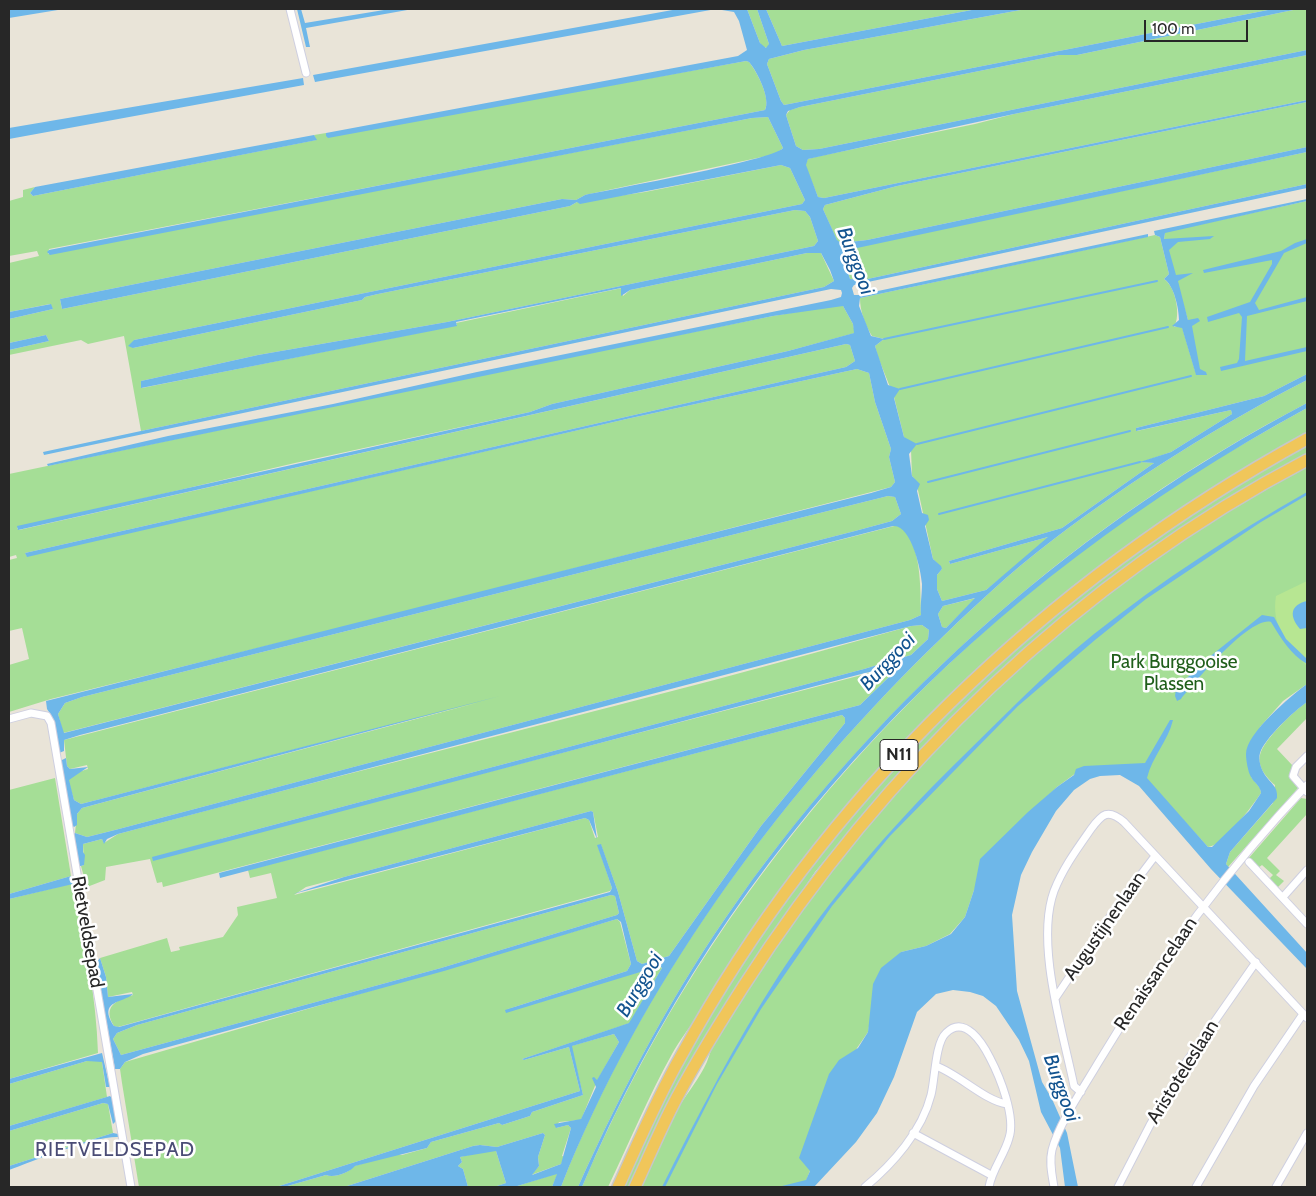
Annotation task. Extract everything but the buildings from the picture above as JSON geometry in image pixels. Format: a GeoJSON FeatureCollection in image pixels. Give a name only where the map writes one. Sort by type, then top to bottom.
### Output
{"type":"FeatureCollection","features":[{"type":"Feature","properties":{"kind":"highway","name":"N11"},"geometry":{"type":"LineString","coordinates":[[618,1187],[681,1054],[753,938],[825,842],[902,752],[992,663],[1082,586],[1198,503],[1307,439]]}},
{"type":"Feature","properties":{"kind":"highway","name":"N11"},"geometry":{"type":"LineString","coordinates":[[634,1187],[676,1099],[720,1024],[772,942],[825,869],[880,802],[943,734],[1004,675],[1058,628],[1131,571],[1208,518],[1307,460]]}},
{"type":"Feature","properties":{"kind":"street"},"geometry":{"type":"LineString","coordinates":[[290,9],[306,73]]}},
{"type":"Feature","properties":{"kind":"street","name":"Rietveldsepad"},"geometry":{"type":"LineString","coordinates":[[9,719],[39,712],[47,716],[50,723],[132,1187]]}},
{"type":"Feature","properties":{"kind":"street"},"geometry":{"type":"LineString","coordinates":[[1306,789],[1296,781],[1294,771],[1307,756]]}},
{"type":"Feature","properties":{"kind":"street","name":"Renaissancelaan"},"geometry":{"type":"LineString","coordinates":[[1054,1187],[1051,1167],[1054,1144],[1081,1092],[1136,1000],[1202,907],[1235,866],[1306,789]]}},
{"type":"Feature","properties":{"kind":"street","name":"Augustijnenlaan"},"geometry":{"type":"LineString","coordinates":[[1081,1092],[1074,1086],[1056,997],[1048,948],[1047,919],[1054,892],[1066,865],[1099,819],[1107,814],[1114,814],[1124,822],[1305,1016]]}},
{"type":"Feature","properties":{"kind":"street","name":"Augustijnenlaan"},"geometry":{"type":"LineString","coordinates":[[1056,997],[1118,905],[1155,856]]}},
{"type":"Feature","properties":{"kind":"street"},"geometry":{"type":"LineString","coordinates":[[1249,862],[1307,924]]}},
{"type":"Feature","properties":{"kind":"street"},"geometry":{"type":"LineString","coordinates":[[1283,897],[1307,870]]}},
{"type":"Feature","properties":{"kind":"street","name":"Aristoteleslaan"},"geometry":{"type":"LineString","coordinates":[[1118,1187],[1187,1060],[1256,962]]}},
{"type":"Feature","properties":{"kind":"street"},"geometry":{"type":"LineString","coordinates":[[1196,1187],[1254,1086],[1305,1016]]}},
{"type":"Feature","properties":{"kind":"street"},"geometry":{"type":"LineString","coordinates":[[865,1187],[894,1160],[913,1133],[924,1114],[931,1096],[940,1043],[946,1032],[958,1028],[972,1030],[982,1042],[993,1064],[1007,1104],[1009,1138],[990,1175],[989,1187]]}},
{"type":"Feature","properties":{"kind":"street"},"geometry":{"type":"LineString","coordinates":[[936,1066],[953,1072],[997,1102],[1007,1104]]}},
{"type":"Feature","properties":{"kind":"street"},"geometry":{"type":"LineString","coordinates":[[913,1133],[990,1175]]}},
{"type":"Feature","properties":{"kind":"street"},"geometry":{"type":"LineString","coordinates":[[1276,1187],[1307,1133]]}},
{"type":"Feature","properties":{"kind":"green space"},"geometry":{"type":"Polygon","coordinates":[[[747,9],[757,9],[769,44],[768,48],[762,47],[747,9]]]}},
{"type":"Feature","properties":{"kind":"green space"},"geometry":{"type":"Polygon","coordinates":[[[766,9],[977,9],[782,46],[766,9]]]}},
{"type":"Feature","properties":{"kind":"green space"},"geometry":{"type":"Polygon","coordinates":[[[1026,9],[1273,9],[784,105],[767,64],[769,59],[804,50],[1026,9]]]}},
{"type":"Feature","properties":{"kind":"green space"},"geometry":{"type":"Polygon","coordinates":[[[1298,9],[1307,9],[1307,50],[819,149],[803,150],[796,146],[786,115],[790,110],[800,107],[1059,55],[1077,55],[1298,9]]]}},
{"type":"Feature","properties":{"kind":"green space"},"geometry":{"type":"Polygon","coordinates":[[[1307,55],[1307,100],[824,198],[818,197],[805,165],[808,159],[815,157],[975,124],[1014,114],[1307,55]]]}},
{"type":"Feature","properties":{"kind":"green space"},"geometry":{"type":"Polygon","coordinates":[[[746,61],[752,66],[765,92],[765,110],[49,249],[48,254],[752,118],[768,117],[783,148],[776,154],[585,195],[576,200],[562,199],[60,299],[62,309],[570,206],[577,202],[645,192],[781,165],[790,168],[805,200],[802,204],[134,340],[133,348],[362,300],[365,297],[378,294],[795,210],[805,211],[810,217],[818,241],[814,246],[447,322],[258,355],[141,381],[142,388],[453,326],[457,325],[456,323],[622,288],[623,296],[630,290],[807,253],[821,253],[834,281],[824,287],[141,431],[124,336],[88,344],[81,340],[9,355],[9,350],[49,341],[46,335],[9,343],[9,319],[53,309],[50,304],[9,312],[9,263],[39,256],[37,251],[9,256],[9,201],[23,197],[23,190],[35,187],[30,193],[33,196],[316,140],[314,135],[326,133],[326,136],[746,61]]]}},
{"type":"Feature","properties":{"kind":"green space"},"geometry":{"type":"Polygon","coordinates":[[[1307,102],[1307,147],[867,240],[841,243],[837,241],[823,209],[825,205],[897,186],[1307,102]]]}},
{"type":"Feature","properties":{"kind":"green space"},"geometry":{"type":"Polygon","coordinates":[[[1307,152],[1307,184],[863,280],[850,279],[843,257],[846,249],[1307,152]]]}},
{"type":"Feature","properties":{"kind":"green space"},"geometry":{"type":"Polygon","coordinates":[[[1307,201],[1307,374],[1264,396],[1136,428],[1137,431],[1231,410],[1232,414],[1171,452],[1142,462],[1154,463],[1062,528],[949,561],[950,564],[1048,537],[1048,540],[986,590],[942,601],[937,589],[937,575],[942,569],[933,559],[916,481],[912,476],[911,450],[904,437],[894,397],[875,346],[884,339],[872,336],[869,332],[862,313],[860,298],[1155,235],[1160,237],[1169,274],[1164,279],[1172,288],[1176,302],[1177,316],[1174,327],[1182,327],[1196,374],[1188,320],[1164,239],[1165,232],[1307,201]]]}},
{"type":"Feature","properties":{"kind":"green space"},"geometry":{"type":"Polygon","coordinates":[[[838,305],[843,306],[853,324],[855,333],[788,351],[552,404],[530,412],[295,463],[17,528],[19,530],[846,344],[850,345],[855,361],[846,367],[25,553],[27,556],[631,418],[857,369],[869,373],[875,402],[891,449],[889,457],[895,482],[891,487],[404,612],[51,699],[9,712],[9,665],[29,659],[22,628],[9,631],[9,560],[17,558],[16,555],[9,557],[9,474],[563,358],[838,305]]]}},
{"type":"Feature","properties":{"kind":"green space"},"geometry":{"type":"Polygon","coordinates":[[[1307,380],[1307,403],[1224,449],[1144,501],[1067,557],[993,618],[923,683],[857,751],[795,824],[738,900],[671,1004],[613,1113],[578,1187],[561,1187],[593,1112],[630,1039],[671,969],[716,900],[765,834],[817,770],[871,709],[974,607],[1021,565],[1054,539],[1114,495],[1177,454],[1241,415],[1307,380]]]}},
{"type":"Feature","properties":{"kind":"green space"},"geometry":{"type":"Polygon","coordinates":[[[1307,408],[1307,433],[1214,488],[1126,548],[1043,612],[965,681],[892,755],[824,834],[760,919],[672,1054],[608,1187],[582,1187],[629,1087],[683,991],[744,899],[811,811],[884,729],[963,651],[1047,579],[1135,512],[1220,458],[1307,408]]]}},
{"type":"Feature","properties":{"kind":"green space"},"geometry":{"type":"Polygon","coordinates":[[[1307,444],[1307,455],[1053,626],[1002,669],[884,789],[815,872],[764,947],[661,1120],[629,1187],[623,1187],[668,1088],[725,991],[768,926],[814,863],[863,802],[915,744],[970,689],[1027,637],[1113,568],[1223,495],[1307,444]]]}},
{"type":"Feature","properties":{"kind":"green space","name":"Park Burggooise Plassen"},"geometry":{"type":"Polygon","coordinates":[[[1307,465],[1307,684],[1283,701],[1260,727],[1251,777],[1260,788],[1261,793],[1229,833],[1214,845],[1208,847],[1133,765],[1076,773],[1057,787],[1005,837],[974,890],[965,917],[950,934],[926,946],[901,952],[871,1015],[868,1032],[857,1048],[806,1181],[780,1187],[640,1187],[677,1110],[701,1074],[713,1045],[751,982],[823,882],[874,819],[928,760],[984,703],[1043,648],[1105,597],[1170,550],[1237,506],[1307,465]]]}},
{"type":"Feature","properties":{"kind":"green space"},"geometry":{"type":"Polygon","coordinates":[[[888,496],[895,497],[901,514],[892,521],[63,733],[58,714],[65,703],[82,697],[888,496]]]}},
{"type":"Feature","properties":{"kind":"green space"},"geometry":{"type":"Polygon","coordinates":[[[898,525],[906,532],[912,542],[919,567],[921,615],[910,620],[115,830],[87,837],[75,833],[77,814],[82,808],[480,702],[81,804],[74,800],[68,780],[75,773],[88,769],[87,765],[70,769],[67,766],[64,740],[898,525]]]}},
{"type":"Feature","properties":{"kind":"green space"},"geometry":{"type":"Polygon","coordinates":[[[1307,581],[1307,666],[1282,635],[1278,626],[1275,607],[1276,596],[1307,581]]]}},
{"type":"Feature","properties":{"kind":"green space"},"geometry":{"type":"Polygon","coordinates":[[[976,598],[946,628],[942,627],[938,614],[943,606],[976,598]]]}},
{"type":"Feature","properties":{"kind":"green space"},"geometry":{"type":"Polygon","coordinates":[[[922,625],[929,630],[928,639],[911,655],[224,838],[180,852],[885,669],[890,676],[860,705],[163,887],[162,882],[157,883],[150,859],[106,867],[105,880],[87,887],[81,866],[84,865],[83,844],[102,839],[104,843],[118,834],[614,706],[911,626],[922,625]]]}},
{"type":"Feature","properties":{"kind":"green space"},"geometry":{"type":"Polygon","coordinates":[[[1307,702],[1307,718],[1277,749],[1293,766],[1289,776],[1298,788],[1228,867],[1226,864],[1230,852],[1273,803],[1275,785],[1261,768],[1259,759],[1262,749],[1280,726],[1307,702]]]}},
{"type":"Feature","properties":{"kind":"green space"},"geometry":{"type":"Polygon","coordinates":[[[842,715],[845,718],[845,723],[761,826],[669,956],[642,964],[637,961],[618,892],[601,845],[598,846],[612,888],[610,891],[118,1027],[114,1026],[110,1009],[116,1002],[133,995],[132,992],[108,997],[106,977],[100,958],[167,938],[171,952],[180,950],[179,947],[223,937],[238,915],[237,907],[277,898],[271,873],[250,878],[248,870],[842,715]],[[593,812],[306,887],[294,895],[585,818],[589,820],[595,838],[598,837],[593,812]]]}},
{"type":"Feature","properties":{"kind":"green space"},"geometry":{"type":"Polygon","coordinates":[[[55,778],[71,876],[9,894],[9,790],[55,778]]]}},
{"type":"Feature","properties":{"kind":"green space"},"geometry":{"type":"Polygon","coordinates":[[[1301,798],[1307,799],[1307,814],[1267,858],[1280,871],[1276,875],[1284,881],[1278,887],[1269,879],[1273,875],[1262,865],[1258,868],[1248,859],[1301,798]]]}},
{"type":"Feature","properties":{"kind":"green space"},"geometry":{"type":"Polygon","coordinates":[[[73,884],[89,968],[95,1010],[98,1053],[9,1079],[9,899],[73,884]]]}},
{"type":"Feature","properties":{"kind":"green space"},"geometry":{"type":"Polygon","coordinates":[[[611,895],[615,896],[619,913],[617,915],[441,968],[121,1055],[113,1039],[117,1033],[137,1025],[611,895]]]}},
{"type":"Feature","properties":{"kind":"green space"},"geometry":{"type":"Polygon","coordinates":[[[617,919],[620,922],[631,964],[627,971],[505,1010],[660,966],[662,968],[630,1023],[522,1059],[569,1047],[580,1091],[276,1187],[139,1187],[120,1069],[125,1062],[617,919]]]}},
{"type":"Feature","properties":{"kind":"green space"},"geometry":{"type":"Polygon","coordinates":[[[614,1034],[619,1042],[597,1081],[581,1120],[559,1122],[556,1128],[568,1125],[571,1128],[562,1156],[565,1157],[561,1164],[531,1175],[539,1166],[538,1157],[545,1135],[543,1133],[497,1147],[473,1146],[344,1187],[284,1187],[326,1175],[341,1174],[349,1171],[354,1166],[396,1154],[402,1155],[427,1148],[431,1142],[499,1123],[502,1125],[530,1116],[532,1112],[583,1095],[571,1046],[614,1034]]]}},
{"type":"Feature","properties":{"kind":"green space"},"geometry":{"type":"Polygon","coordinates":[[[99,1060],[102,1062],[107,1097],[9,1126],[9,1084],[87,1061],[99,1060]]]}},
{"type":"Feature","properties":{"kind":"green space"},"geometry":{"type":"Polygon","coordinates":[[[103,1103],[108,1104],[113,1133],[9,1166],[9,1131],[103,1103]]]}},
{"type":"Feature","properties":{"kind":"green space"},"geometry":{"type":"Polygon","coordinates":[[[490,1150],[496,1151],[506,1183],[494,1187],[468,1187],[463,1169],[458,1166],[462,1162],[460,1157],[490,1150]]]}},
{"type":"Feature","properties":{"kind":"green space"},"geometry":{"type":"Polygon","coordinates":[[[558,1173],[552,1187],[514,1187],[558,1173]]]}},
{"type":"Feature","properties":{"kind":"water"},"geometry":{"type":"Polygon","coordinates":[[[9,9],[64,9],[9,18],[9,9]]]}},
{"type":"Feature","properties":{"kind":"water"},"geometry":{"type":"Polygon","coordinates":[[[297,9],[301,9],[305,23],[390,9],[413,9],[306,28],[310,47],[306,47],[297,9]]]}},
{"type":"Feature","properties":{"kind":"water"},"geometry":{"type":"Polygon","coordinates":[[[678,9],[716,9],[315,82],[313,75],[678,9]]]}},
{"type":"Feature","properties":{"kind":"water","name":"Burggooi"},"geometry":{"type":"Polygon","coordinates":[[[716,9],[747,9],[760,43],[766,48],[769,44],[757,9],[766,9],[782,46],[977,9],[1026,9],[804,50],[769,59],[767,64],[784,105],[1273,9],[1298,9],[1077,55],[1059,55],[788,111],[786,115],[796,146],[803,150],[819,149],[1307,50],[1307,55],[1014,114],[808,159],[806,165],[818,197],[824,198],[1307,100],[1307,102],[897,186],[825,205],[823,209],[837,240],[841,243],[867,240],[1307,147],[1307,152],[843,251],[850,279],[863,280],[1307,184],[1307,188],[854,285],[852,288],[854,295],[859,295],[1148,234],[1148,237],[860,298],[859,306],[871,336],[884,339],[875,346],[888,385],[900,389],[894,398],[904,437],[917,444],[909,454],[912,476],[920,484],[917,491],[922,513],[928,515],[929,520],[925,526],[933,559],[942,569],[937,575],[937,589],[942,601],[986,590],[1048,537],[950,564],[949,561],[1062,528],[1154,463],[1140,462],[1171,452],[1232,414],[1231,410],[1136,431],[1136,428],[1264,396],[1307,374],[1307,380],[1241,415],[1177,454],[1114,495],[1054,539],[1021,565],[974,607],[871,709],[817,770],[765,834],[717,900],[672,969],[630,1039],[593,1112],[561,1187],[552,1187],[557,1174],[514,1187],[494,1187],[506,1183],[496,1151],[460,1157],[462,1162],[458,1166],[463,1169],[468,1187],[344,1187],[473,1146],[497,1147],[543,1133],[545,1135],[538,1157],[539,1166],[532,1175],[561,1164],[571,1128],[568,1125],[556,1128],[554,1124],[581,1119],[596,1087],[592,1078],[594,1077],[597,1080],[619,1042],[614,1034],[572,1046],[583,1095],[532,1112],[530,1116],[502,1125],[499,1123],[431,1142],[427,1148],[355,1166],[341,1174],[326,1175],[284,1187],[276,1187],[580,1091],[569,1047],[522,1059],[629,1023],[662,968],[660,966],[506,1013],[505,1010],[627,971],[631,964],[621,922],[617,919],[444,971],[143,1054],[125,1062],[120,1069],[115,1069],[96,963],[100,958],[106,977],[108,997],[133,994],[110,1007],[110,1018],[114,1026],[119,1027],[610,892],[612,888],[597,845],[601,844],[618,892],[637,961],[642,964],[669,956],[761,826],[845,723],[845,718],[842,715],[220,878],[219,873],[860,705],[890,676],[885,669],[865,673],[153,861],[152,857],[864,669],[911,655],[928,639],[929,630],[922,625],[911,626],[118,834],[107,839],[104,844],[102,839],[83,844],[85,855],[84,865],[81,866],[79,866],[73,835],[75,833],[87,837],[115,830],[910,620],[921,615],[922,584],[920,569],[910,540],[899,527],[893,526],[80,735],[64,740],[64,751],[59,753],[53,718],[47,709],[46,701],[871,493],[891,487],[895,482],[889,457],[891,449],[875,402],[869,373],[857,369],[631,418],[27,557],[25,553],[846,367],[855,361],[850,345],[846,344],[18,530],[17,526],[530,412],[552,404],[788,351],[854,333],[853,324],[843,306],[773,316],[48,466],[47,464],[168,436],[333,404],[477,372],[831,300],[841,297],[842,293],[841,290],[831,289],[44,455],[43,452],[824,287],[834,281],[821,253],[807,253],[630,290],[621,296],[621,288],[456,322],[457,326],[141,388],[141,381],[258,355],[447,322],[814,246],[818,241],[810,217],[805,211],[795,210],[378,294],[365,297],[362,300],[133,348],[128,346],[134,340],[802,204],[805,200],[790,168],[781,165],[580,204],[577,202],[570,206],[62,309],[60,299],[562,199],[576,200],[585,195],[752,160],[783,148],[768,117],[752,118],[50,255],[47,252],[49,250],[765,110],[765,92],[752,66],[746,61],[328,138],[326,136],[326,133],[738,56],[747,50],[739,21],[734,12],[716,9]],[[888,496],[82,697],[65,703],[58,714],[64,733],[855,531],[892,521],[901,514],[895,497],[888,496]],[[975,598],[943,606],[938,614],[942,627],[946,628],[975,598]],[[611,895],[137,1025],[117,1033],[113,1039],[121,1055],[441,968],[617,915],[619,913],[615,896],[611,895]]]}},
{"type":"Feature","properties":{"kind":"water"},"geometry":{"type":"Polygon","coordinates":[[[303,78],[304,85],[9,139],[9,128],[303,78]]]}},
{"type":"Feature","properties":{"kind":"water"},"geometry":{"type":"Polygon","coordinates":[[[314,135],[317,140],[33,196],[30,193],[35,187],[314,135]]]}},
{"type":"Feature","properties":{"kind":"water"},"geometry":{"type":"Polygon","coordinates":[[[1307,199],[1307,201],[1165,233],[1164,239],[1214,236],[1210,239],[1178,242],[1169,250],[1176,275],[1193,273],[1178,281],[1188,320],[1198,318],[1200,321],[1192,326],[1200,369],[1206,372],[1207,375],[1196,375],[1182,328],[1172,326],[1179,320],[1178,310],[1171,286],[1164,279],[1169,274],[1160,237],[1155,235],[1154,231],[1307,199]]]}},
{"type":"Feature","properties":{"kind":"water"},"geometry":{"type":"Polygon","coordinates":[[[1307,239],[1307,243],[1284,253],[1255,303],[1259,310],[1307,297],[1307,301],[1247,316],[1245,361],[1307,347],[1307,351],[1221,371],[1220,367],[1237,363],[1239,359],[1242,317],[1239,313],[1208,322],[1207,317],[1250,302],[1272,264],[1272,260],[1204,273],[1203,270],[1281,251],[1307,239]]]}},
{"type":"Feature","properties":{"kind":"water"},"geometry":{"type":"Polygon","coordinates":[[[51,304],[53,309],[9,319],[9,312],[51,304]]]}},
{"type":"Feature","properties":{"kind":"water"},"geometry":{"type":"Polygon","coordinates":[[[46,335],[49,341],[9,350],[9,343],[46,335]]]}},
{"type":"Feature","properties":{"kind":"water"},"geometry":{"type":"Polygon","coordinates":[[[1307,403],[1307,408],[1189,478],[1077,556],[973,642],[877,735],[790,837],[711,946],[641,1063],[582,1187],[578,1187],[632,1076],[692,969],[738,900],[795,824],[857,751],[923,682],[993,618],[1067,557],[1144,501],[1224,450],[1307,403]]]}},
{"type":"Feature","properties":{"kind":"water"},"geometry":{"type":"Polygon","coordinates":[[[1307,492],[1307,495],[1261,522],[1146,599],[1095,640],[1018,706],[890,836],[832,906],[761,1009],[717,1084],[665,1187],[662,1187],[732,1053],[779,975],[840,891],[884,838],[1023,697],[1094,634],[1145,595],[1198,559],[1252,524],[1307,492]]]}},
{"type":"Feature","properties":{"kind":"water"},"geometry":{"type":"Polygon","coordinates":[[[1307,601],[1307,628],[1300,629],[1294,620],[1294,608],[1307,601]]]}},
{"type":"Feature","properties":{"kind":"water"},"geometry":{"type":"Polygon","coordinates":[[[1262,615],[1274,617],[1286,639],[1307,659],[1307,664],[1291,651],[1271,622],[1262,623],[1250,629],[1223,652],[1181,699],[1177,701],[1175,696],[1176,689],[1203,662],[1262,615]]]}},
{"type":"Feature","properties":{"kind":"water"},"geometry":{"type":"Polygon","coordinates":[[[1307,684],[1307,702],[1274,733],[1260,753],[1261,767],[1275,788],[1277,798],[1230,852],[1226,864],[1307,953],[1307,969],[1211,869],[1139,786],[1120,775],[1100,776],[1090,779],[1074,790],[1056,811],[1021,875],[1012,915],[1017,991],[1042,1082],[1067,1133],[1078,1187],[1065,1187],[1060,1148],[1041,1112],[1029,1061],[1019,1040],[996,1006],[983,996],[953,990],[936,994],[917,1012],[894,1077],[877,1113],[856,1142],[814,1187],[778,1187],[806,1180],[810,1171],[799,1158],[829,1074],[839,1060],[858,1048],[868,1032],[873,984],[881,968],[901,952],[926,946],[951,934],[965,917],[974,890],[980,859],[1028,812],[1074,775],[1076,769],[1084,766],[1145,763],[1170,720],[1173,720],[1168,735],[1152,763],[1147,778],[1208,847],[1212,847],[1249,811],[1261,793],[1250,775],[1246,759],[1248,745],[1253,736],[1270,716],[1307,684]]]}},
{"type":"Feature","properties":{"kind":"water"},"geometry":{"type":"Polygon","coordinates":[[[500,696],[82,808],[77,814],[77,825],[74,827],[71,825],[61,764],[62,760],[66,758],[67,766],[70,769],[88,767],[69,780],[74,800],[81,804],[500,696]]]}},
{"type":"Feature","properties":{"kind":"water"},"geometry":{"type":"Polygon","coordinates":[[[593,812],[597,839],[589,820],[585,818],[293,894],[344,877],[593,812]]]}},
{"type":"Feature","properties":{"kind":"water"},"geometry":{"type":"Polygon","coordinates":[[[71,876],[73,884],[9,899],[9,894],[71,876]]]}},
{"type":"Feature","properties":{"kind":"water"},"geometry":{"type":"Polygon","coordinates":[[[102,1053],[110,1087],[106,1087],[102,1062],[87,1061],[9,1084],[9,1079],[102,1053]]]}},
{"type":"Feature","properties":{"kind":"water"},"geometry":{"type":"Polygon","coordinates":[[[110,1096],[116,1121],[113,1124],[108,1104],[103,1103],[9,1131],[9,1126],[110,1096]]]}},
{"type":"Feature","properties":{"kind":"water"},"geometry":{"type":"Polygon","coordinates":[[[113,1133],[118,1134],[119,1137],[109,1137],[81,1144],[9,1170],[9,1166],[113,1133]]]}},
{"type":"Feature","properties":{"kind":"waterway"},"geometry":{"type":"LineString","coordinates":[[884,339],[1157,281]]}},
{"type":"Feature","properties":{"kind":"waterway"},"geometry":{"type":"LineString","coordinates":[[900,389],[1168,327]]}},
{"type":"Feature","properties":{"kind":"waterway"},"geometry":{"type":"LineString","coordinates":[[917,444],[1191,376]]}},
{"type":"Feature","properties":{"kind":"waterway"},"geometry":{"type":"LineString","coordinates":[[928,482],[1130,431]]}},
{"type":"Feature","properties":{"kind":"waterway"},"geometry":{"type":"LineString","coordinates":[[939,514],[1140,462]]}},
{"type":"Feature","properties":{"kind":"district","name":"RIETVELDSEPAD"},"geometry":{"type":"Point","coordinates":[115,1150]}}]}
